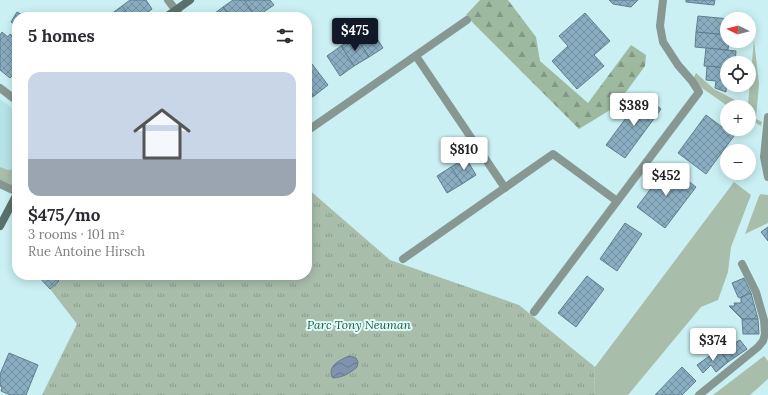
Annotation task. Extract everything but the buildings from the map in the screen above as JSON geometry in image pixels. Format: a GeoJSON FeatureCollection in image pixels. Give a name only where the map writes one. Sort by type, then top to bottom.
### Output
{"type":"FeatureCollection","features":[{"type":"Feature","properties":{"kind":"main road"},"geometry":{"type":"LineString","coordinates":[[180,12],[190,0]]}},
{"type":"Feature","properties":{"kind":"main road"},"geometry":{"type":"LineString","coordinates":[[0,226],[12,203]]}},
{"type":"Feature","properties":{"kind":"street"},"geometry":{"type":"LineString","coordinates":[[168,0],[177,12]]}},
{"type":"Feature","properties":{"kind":"street"},"geometry":{"type":"LineString","coordinates":[[534,312],[699,92],[692,81],[678,65],[663,42],[660,26],[663,0]]}},
{"type":"Feature","properties":{"kind":"street"},"geometry":{"type":"LineString","coordinates":[[312,128],[466,20]]}},
{"type":"Feature","properties":{"kind":"street"},"geometry":{"type":"LineString","coordinates":[[416,56],[505,188]]}},
{"type":"Feature","properties":{"kind":"street"},"geometry":{"type":"LineString","coordinates":[[0,88],[12,97]]}},
{"type":"Feature","properties":{"kind":"street"},"geometry":{"type":"LineString","coordinates":[[768,117],[764,157],[768,177]]}},
{"type":"Feature","properties":{"kind":"street"},"geometry":{"type":"LineString","coordinates":[[403,259],[552,154],[617,202]]}},
{"type":"Feature","properties":{"kind":"street"},"geometry":{"type":"LineString","coordinates":[[0,184],[12,190]]}},
{"type":"Feature","properties":{"kind":"street"},"geometry":{"type":"LineString","coordinates":[[699,395],[763,341],[765,334],[764,320],[756,292],[742,264]]}},
{"type":"Feature","properties":{"kind":"shaded area"},"geometry":{"type":"Polygon","coordinates":[[[0,99],[12,108],[12,170],[0,167],[0,99]]]}},
{"type":"Feature","properties":{"kind":"green space"},"geometry":{"type":"Polygon","coordinates":[[[480,0],[508,0],[536,37],[540,61],[588,103],[631,45],[646,55],[645,66],[615,107],[579,129],[466,15],[480,0]]]}},
{"type":"Feature","properties":{"kind":"green space"},"geometry":{"type":"Polygon","coordinates":[[[753,48],[755,48],[756,56],[752,56],[753,48]]]}},
{"type":"Feature","properties":{"kind":"green space"},"geometry":{"type":"Polygon","coordinates":[[[756,58],[759,84],[756,119],[756,100],[748,100],[749,92],[756,92],[756,58]]]}},
{"type":"Feature","properties":{"kind":"green space"},"geometry":{"type":"Polygon","coordinates":[[[696,73],[714,89],[735,100],[720,101],[692,81],[696,73]]]}},
{"type":"Feature","properties":{"kind":"green space"},"geometry":{"type":"Polygon","coordinates":[[[756,119],[762,122],[761,126],[756,123],[756,119]]]}},
{"type":"Feature","properties":{"kind":"green space"},"geometry":{"type":"Polygon","coordinates":[[[0,167],[8,170],[12,170],[12,186],[10,189],[0,184],[0,167]]]}},
{"type":"Feature","properties":{"kind":"green space"},"geometry":{"type":"Polygon","coordinates":[[[734,182],[751,195],[731,247],[728,272],[718,300],[701,307],[628,395],[594,395],[595,367],[734,182]]]}},
{"type":"Feature","properties":{"kind":"green space","name":"Parc Tony Neuman"},"geometry":{"type":"Polygon","coordinates":[[[312,192],[390,260],[519,305],[595,367],[594,395],[42,395],[77,324],[50,289],[60,280],[312,280],[312,192]]]}},
{"type":"Feature","properties":{"kind":"green space"},"geometry":{"type":"Polygon","coordinates":[[[761,194],[768,195],[768,223],[745,234],[759,196],[761,194]]]}},
{"type":"Feature","properties":{"kind":"green space"},"geometry":{"type":"Polygon","coordinates":[[[764,356],[768,361],[768,379],[750,395],[713,395],[764,356]]]}},
{"type":"Feature","properties":{"kind":"water"},"geometry":{"type":"Polygon","coordinates":[[[349,356],[356,358],[358,362],[357,367],[346,375],[333,378],[331,370],[335,364],[349,356]]]}}]}
